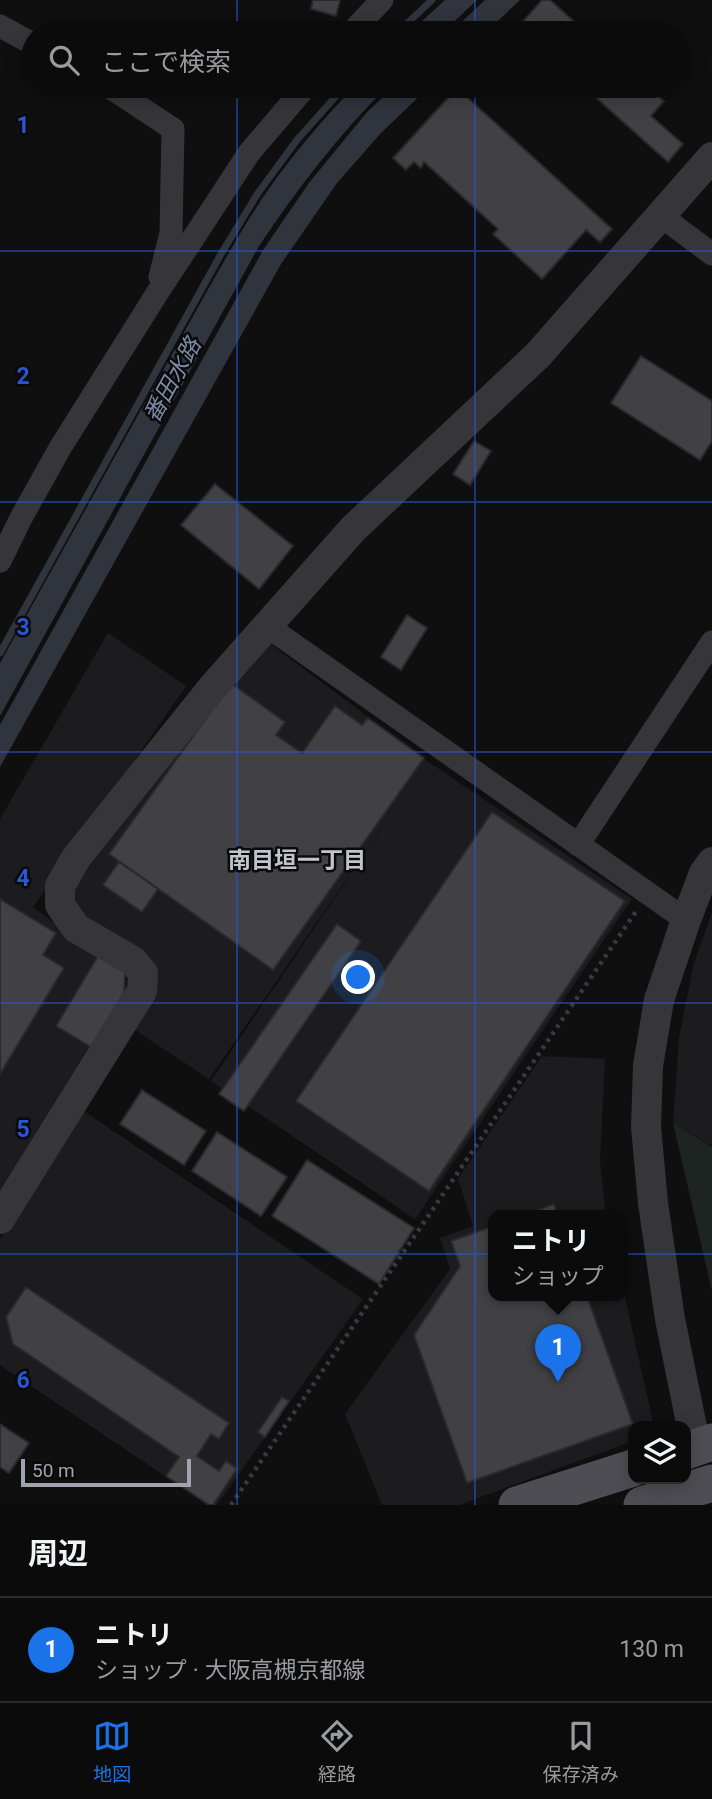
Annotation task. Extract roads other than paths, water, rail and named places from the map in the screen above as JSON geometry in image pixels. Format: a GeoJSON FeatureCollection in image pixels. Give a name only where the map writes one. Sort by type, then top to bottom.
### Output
{"type":"FeatureCollection","features":[{"type":"Feature","properties":{"kind":"main road"},"geometry":{"type":"LineString","coordinates":[[517,1505],[628,1470]]}},
{"type":"Feature","properties":{"kind":"main road"},"geometry":{"type":"LineString","coordinates":[[642,1505],[712,1483]]}},
{"type":"Feature","properties":{"kind":"street"},"geometry":{"type":"LineString","coordinates":[[362,21],[382,0]]}},
{"type":"Feature","properties":{"kind":"street"},"geometry":{"type":"LineString","coordinates":[[0,26],[21,37]]}},
{"type":"Feature","properties":{"kind":"street"},"geometry":{"type":"LineString","coordinates":[[126,98],[173,129],[171,233],[156,295]]}},
{"type":"Feature","properties":{"kind":"street"},"geometry":{"type":"LineString","coordinates":[[0,561],[60,448],[156,295],[249,153],[296,98]]}},
{"type":"Feature","properties":{"kind":"street"},"geometry":{"type":"LineString","coordinates":[[0,1219],[142,991],[143,973],[133,961],[76,928],[60,905],[60,886],[76,858],[212,688],[353,529],[538,355],[712,158]]}},
{"type":"Feature","properties":{"kind":"street"},"geometry":{"type":"LineString","coordinates":[[661,216],[712,254]]}},
{"type":"Feature","properties":{"kind":"street"},"geometry":{"type":"LineString","coordinates":[[267,626],[686,920]]}},
{"type":"Feature","properties":{"kind":"street"},"geometry":{"type":"LineString","coordinates":[[578,845],[712,642]]}},
{"type":"Feature","properties":{"kind":"street"},"geometry":{"type":"LineString","coordinates":[[698,1447],[670,1319],[653,1203],[646,1127],[648,1066],[659,1000],[686,920],[712,862]]}},
{"type":"Feature","properties":{"kind":"water"},"geometry":{"type":"Polygon","coordinates":[[[445,0],[477,0],[455,21],[422,21],[445,0]]]}},
{"type":"Feature","properties":{"kind":"water"},"geometry":{"type":"Polygon","coordinates":[[[485,0],[520,0],[498,21],[463,21],[485,0]]]}},
{"type":"Feature","properties":{"kind":"water","name":"番田水路"},"geometry":{"type":"Polygon","coordinates":[[[344,98],[377,98],[320,162],[259,246],[0,716],[0,663],[244,228],[288,163],[344,98]]]}},
{"type":"Feature","properties":{"kind":"water"},"geometry":{"type":"Polygon","coordinates":[[[382,98],[417,98],[381,133],[337,183],[281,264],[0,767],[0,725],[263,250],[309,183],[367,112],[382,98]]]}},
{"type":"Feature","properties":{"kind":"waterway"},"geometry":{"type":"LineString","coordinates":[[410,21],[432,0]]}},
{"type":"Feature","properties":{"kind":"waterway","name":"番田水路"},"geometry":{"type":"LineString","coordinates":[[0,653],[221,254],[258,193],[297,140],[334,98]]}},
{"type":"Feature","properties":{"kind":"place","name":"ニトリ"},"geometry":{"type":"Point","coordinates":[558,1382]}},
{"type":"Feature","properties":{"kind":"district","name":"南目垣一丁目"},"geometry":{"type":"Point","coordinates":[297,860]}}]}
